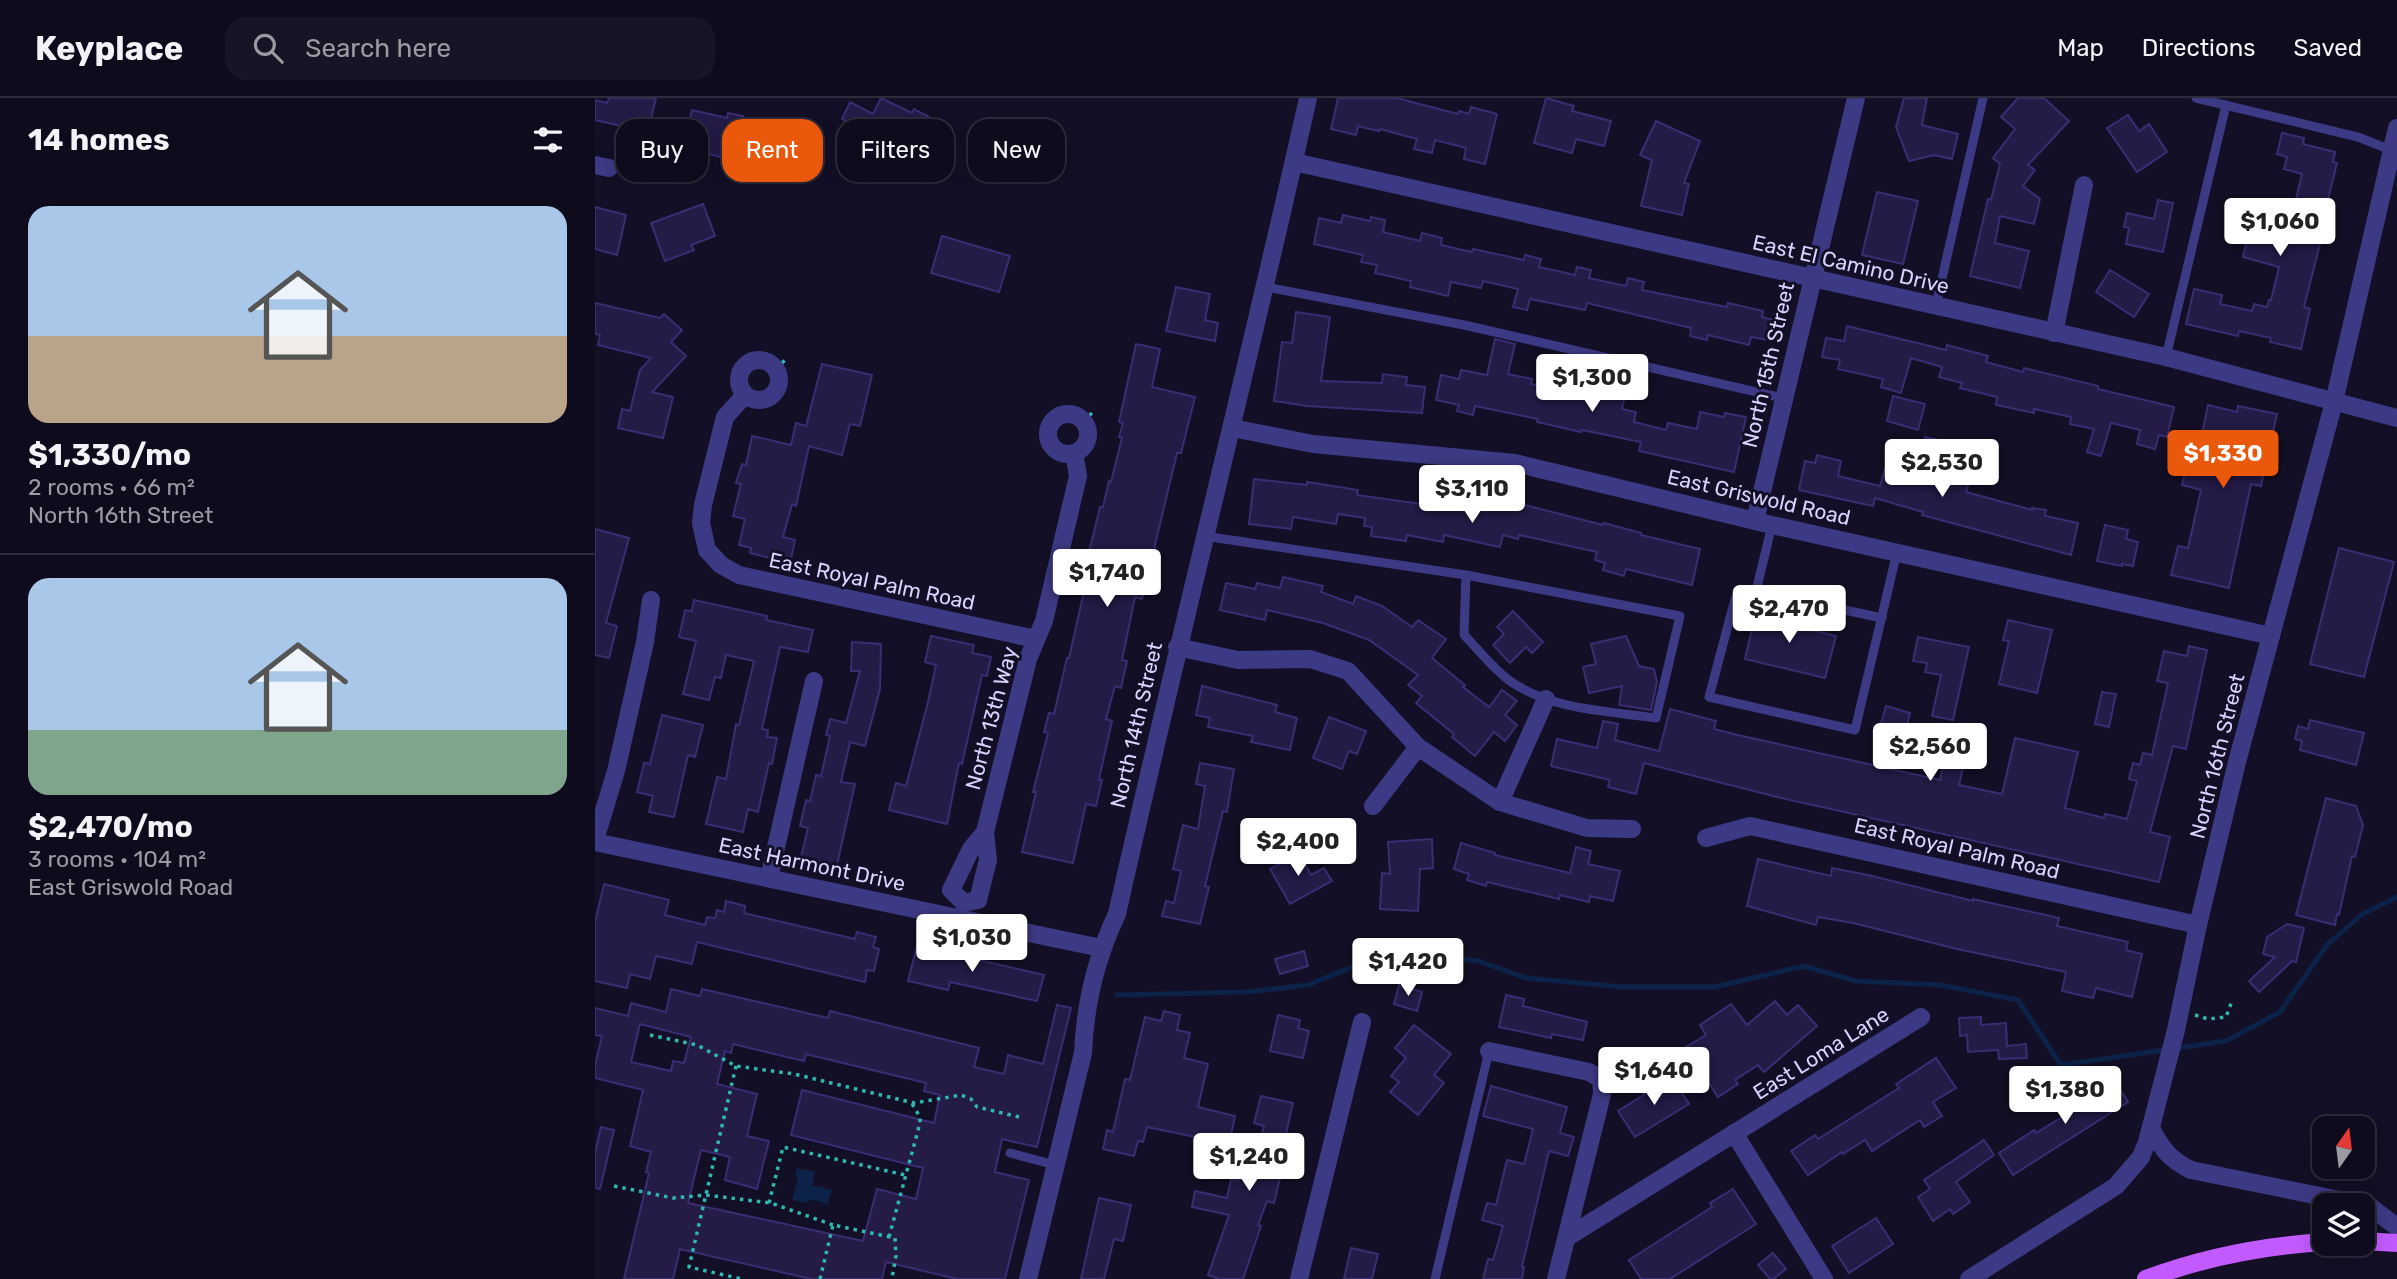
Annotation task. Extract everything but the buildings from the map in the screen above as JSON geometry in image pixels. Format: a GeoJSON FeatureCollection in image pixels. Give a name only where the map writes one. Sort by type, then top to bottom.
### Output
{"type":"FeatureCollection","features":[{"type":"Feature","properties":{"kind":"main road"},"geometry":{"type":"LineString","coordinates":[[2375,1242],[2397,1243]]}},
{"type":"Feature","properties":{"kind":"main road"},"geometry":{"type":"LineString","coordinates":[[2146,1279],[2210,1258],[2261,1247],[2312,1243]]}},
{"type":"Feature","properties":{"kind":"street","name":"North 14th Street"},"geometry":{"type":"LineString","coordinates":[[1028,1279],[1083,1054],[1084,1026],[1101,947],[1117,914],[1177,647],[1266,287],[1308,98]]}},
{"type":"Feature","properties":{"kind":"street","name":"North 15th Street"},"geometry":{"type":"LineString","coordinates":[[1764,523],[1783,398],[1856,98]]}},
{"type":"Feature","properties":{"kind":"street","name":"North 16th Street"},"geometry":{"type":"LineString","coordinates":[[1969,1279],[2116,1186],[2141,1157],[2169,1061],[2198,925],[2334,402],[2395,139]]}},
{"type":"Feature","properties":{"kind":"street","name":"East El Camino Drive"},"geometry":{"type":"LineString","coordinates":[[1294,162],[2166,357],[2397,418]]}},
{"type":"Feature","properties":{"kind":"street"},"geometry":{"type":"LineString","coordinates":[[2054,333],[2084,185]]}},
{"type":"Feature","properties":{"kind":"street"},"geometry":{"type":"LineString","coordinates":[[756,360],[782,363],[780,384],[774,395],[763,401],[756,401],[745,395],[739,384],[741,371],[745,366],[756,360]]}},
{"type":"Feature","properties":{"kind":"street","name":"East Royal Palm Road"},"geometry":{"type":"LineString","coordinates":[[745,395],[725,417],[703,505],[701,523],[707,550],[721,565],[739,575],[1036,639]]}},
{"type":"Feature","properties":{"kind":"street","name":"North 13th Way"},"geometry":{"type":"LineString","coordinates":[[1068,413],[1080,417],[1090,415],[1087,440],[1084,446],[1074,453],[1062,453],[1051,445],[1048,440],[1048,427],[1056,417],[1068,413]]}},
{"type":"Feature","properties":{"kind":"street","name":"East Griswold Road"},"geometry":{"type":"LineString","coordinates":[[1232,428],[1313,444],[1515,463],[1764,523],[2271,636]]}},
{"type":"Feature","properties":{"kind":"street","name":"North 13th Way"},"geometry":{"type":"LineString","coordinates":[[961,911],[978,900],[988,860],[985,832],[1028,659],[1044,621],[1078,476],[1074,453]]}},
{"type":"Feature","properties":{"kind":"street"},"geometry":{"type":"LineString","coordinates":[[595,841],[616,772],[645,642],[651,600]]}},
{"type":"Feature","properties":{"kind":"street"},"geometry":{"type":"LineString","coordinates":[[1177,647],[1238,660],[1310,659],[1348,671],[1418,747],[1500,802],[1587,828],[1632,829]]}},
{"type":"Feature","properties":{"kind":"street"},"geometry":{"type":"LineString","coordinates":[[769,878],[814,681]]}},
{"type":"Feature","properties":{"kind":"street"},"geometry":{"type":"LineString","coordinates":[[1500,802],[1546,699]]}},
{"type":"Feature","properties":{"kind":"street"},"geometry":{"type":"LineString","coordinates":[[1373,806],[1418,747]]}},
{"type":"Feature","properties":{"kind":"street","name":"East Royal Palm Road"},"geometry":{"type":"LineString","coordinates":[[1706,838],[1750,826],[2198,925]]}},
{"type":"Feature","properties":{"kind":"street","name":"East Harmont Drive"},"geometry":{"type":"LineString","coordinates":[[595,841],[769,878],[961,911],[1101,947]]}},
{"type":"Feature","properties":{"kind":"street","name":"East Loma Lane"},"geometry":{"type":"LineString","coordinates":[[1566,1238],[1921,1017]]}},
{"type":"Feature","properties":{"kind":"street"},"geometry":{"type":"LineString","coordinates":[[1299,1279],[1362,1022]]}},
{"type":"Feature","properties":{"kind":"street"},"geometry":{"type":"LineString","coordinates":[[1489,1051],[1589,1072],[1601,1079],[1602,1094],[1556,1279]]}},
{"type":"Feature","properties":{"kind":"street"},"geometry":{"type":"LineString","coordinates":[[2151,1128],[2167,1154],[2178,1164],[2191,1170],[2369,1206],[2397,1227]]}},
{"type":"Feature","properties":{"kind":"street"},"geometry":{"type":"LineString","coordinates":[[1734,1133],[1824,1279]]}},
{"type":"Feature","properties":{"kind":"lane"},"geometry":{"type":"LineString","coordinates":[[1936,305],[1983,98]]}},
{"type":"Feature","properties":{"kind":"lane"},"geometry":{"type":"LineString","coordinates":[[2196,98],[2358,137],[2395,139]]}},
{"type":"Feature","properties":{"kind":"lane"},"geometry":{"type":"LineString","coordinates":[[2166,357],[2226,106]]}},
{"type":"Feature","properties":{"kind":"lane"},"geometry":{"type":"LineString","coordinates":[[1266,287],[1464,325],[1783,398]]}},
{"type":"Feature","properties":{"kind":"lane"},"geometry":{"type":"LineString","coordinates":[[1756,591],[1764,523]]}},
{"type":"Feature","properties":{"kind":"lane"},"geometry":{"type":"LineString","coordinates":[[1204,536],[1466,575],[1680,616],[1657,718],[1586,708],[1546,699],[1510,681],[1464,635],[1466,575]]}},
{"type":"Feature","properties":{"kind":"lane"},"geometry":{"type":"LineString","coordinates":[[1882,618],[1756,591],[1735,599],[1709,697],[1855,730],[1882,618],[1897,552]]}},
{"type":"Feature","properties":{"kind":"lane"},"geometry":{"type":"LineString","coordinates":[[1435,1279],[1489,1051]]}},
{"type":"Feature","properties":{"kind":"lane"},"geometry":{"type":"LineString","coordinates":[[1010,1153],[1055,1165]]}},
{"type":"Feature","properties":{"kind":"path"},"geometry":{"type":"LineString","coordinates":[[2197,1015],[2208,1019],[2226,1017],[2232,1001]]}},
{"type":"Feature","properties":{"kind":"path"},"geometry":{"type":"LineString","coordinates":[[650,1035],[698,1045],[736,1066],[794,1074],[911,1102],[927,1102],[961,1095],[971,1099],[978,1107],[1019,1117]]}},
{"type":"Feature","properties":{"kind":"path"},"geometry":{"type":"LineString","coordinates":[[736,1066],[688,1267],[742,1279]]}},
{"type":"Feature","properties":{"kind":"path"},"geometry":{"type":"LineString","coordinates":[[889,1237],[920,1123],[920,1117],[911,1102]]}},
{"type":"Feature","properties":{"kind":"path"},"geometry":{"type":"LineString","coordinates":[[769,1203],[783,1147],[905,1175]]}},
{"type":"Feature","properties":{"kind":"path"},"geometry":{"type":"LineString","coordinates":[[614,1186],[673,1198],[706,1195],[769,1203],[833,1225],[895,1238],[892,1278]]}},
{"type":"Feature","properties":{"kind":"path"},"geometry":{"type":"LineString","coordinates":[[820,1279],[833,1225]]}},
{"type":"Feature","properties":{"kind":"water"},"geometry":{"type":"Polygon","coordinates":[[[797,1168],[815,1172],[812,1185],[832,1190],[828,1204],[811,1199],[807,1203],[792,1200],[798,1177],[795,1175],[797,1168]]]}},
{"type":"Feature","properties":{"kind":"waterway"},"geometry":{"type":"LineString","coordinates":[[1117,995],[1247,992],[1308,985],[1396,949],[1478,961],[1526,978],[1623,987],[1715,987],[1804,966],[1856,981],[1940,985],[2018,1000],[2061,1065],[2226,1041],[2280,1012],[2327,945],[2361,915],[2397,897]]}}]}
